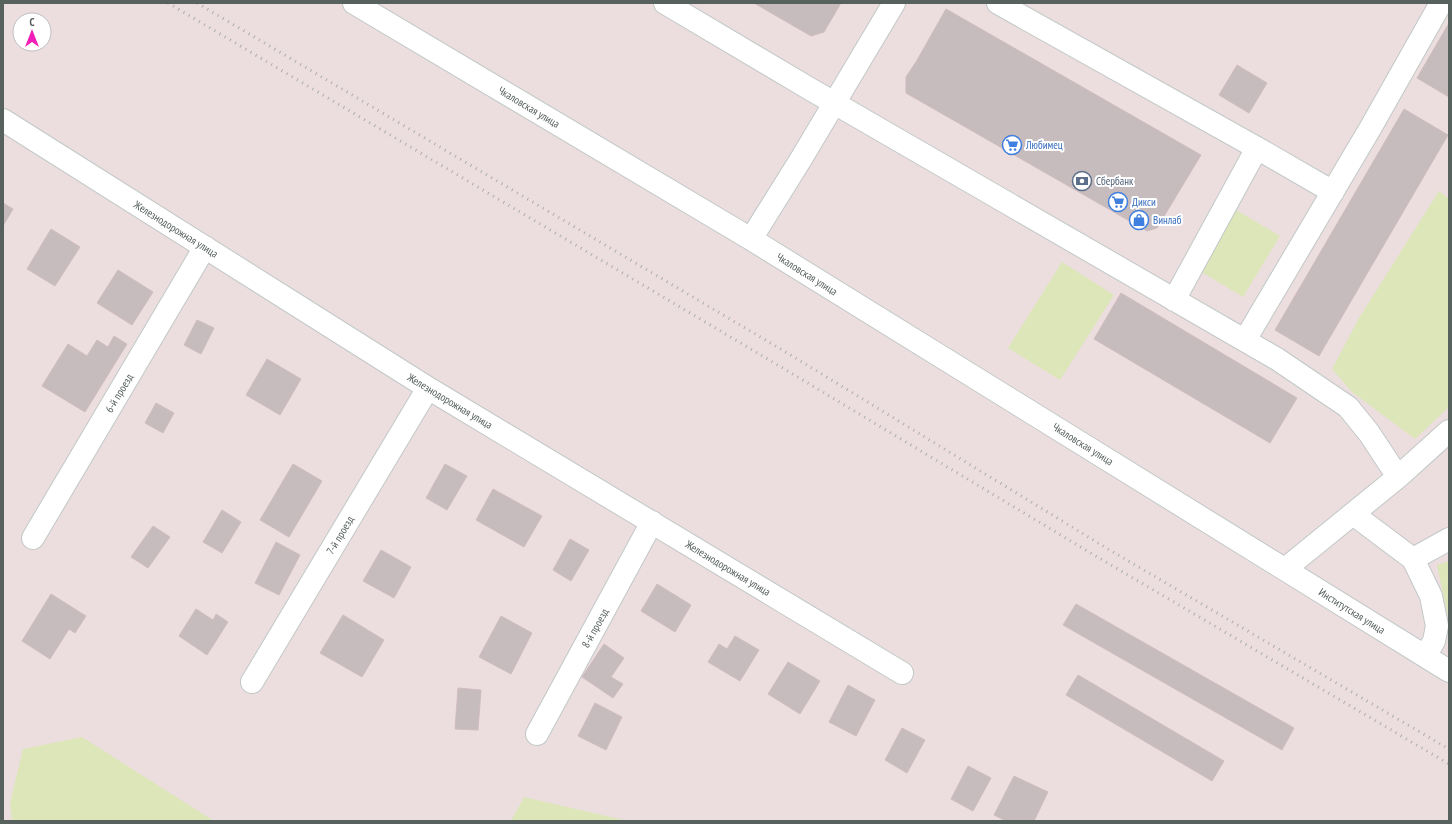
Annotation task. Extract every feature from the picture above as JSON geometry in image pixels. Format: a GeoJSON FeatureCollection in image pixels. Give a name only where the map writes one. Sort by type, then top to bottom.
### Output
{"type":"FeatureCollection","features":[{"type":"Feature","properties":{"kind":"street","name":"Чкаловская улица"},"geometry":{"type":"LineString","coordinates":[[354,3],[751,239],[1256,551]]}},
{"type":"Feature","properties":{"kind":"street"},"geometry":{"type":"LineString","coordinates":[[665,3],[834,103],[1277,359],[1348,407],[1369,433],[1398,477]]}},
{"type":"Feature","properties":{"kind":"street"},"geometry":{"type":"LineString","coordinates":[[751,239],[894,3]]}},
{"type":"Feature","properties":{"kind":"street"},"geometry":{"type":"LineString","coordinates":[[998,3],[1333,192]]}},
{"type":"Feature","properties":{"kind":"street"},"geometry":{"type":"LineString","coordinates":[[1245,340],[1371,128],[1441,3]]}},
{"type":"Feature","properties":{"kind":"street","name":"Железнодорожная улица"},"geometry":{"type":"LineString","coordinates":[[3,120],[428,388],[902,673]]}},
{"type":"Feature","properties":{"kind":"street"},"geometry":{"type":"LineString","coordinates":[[1174,300],[1257,148]]}},
{"type":"Feature","properties":{"kind":"street","name":"6-й проезд"},"geometry":{"type":"LineString","coordinates":[[33,538],[205,247]]}},
{"type":"Feature","properties":{"kind":"street","name":"7-й проезд"},"geometry":{"type":"LineString","coordinates":[[252,682],[428,388]]}},
{"type":"Feature","properties":{"kind":"street"},"geometry":{"type":"LineString","coordinates":[[1285,569],[1398,477],[1449,430]]}},
{"type":"Feature","properties":{"kind":"street"},"geometry":{"type":"LineString","coordinates":[[1353,514],[1413,559],[1432,596],[1437,626],[1434,641],[1425,656]]}},
{"type":"Feature","properties":{"kind":"street","name":"8-й проезд"},"geometry":{"type":"LineString","coordinates":[[537,734],[652,522]]}},
{"type":"Feature","properties":{"kind":"street"},"geometry":{"type":"LineString","coordinates":[[1413,559],[1449,539]]}},
{"type":"Feature","properties":{"kind":"street","name":"Институтская улица"},"geometry":{"type":"LineString","coordinates":[[1256,551],[1449,670]]}},
{"type":"Feature","properties":{"kind":"green space"},"geometry":{"type":"Polygon","coordinates":[[[1439,191],[1449,199],[1449,407],[1415,439],[1352,392],[1332,369],[1359,318],[1439,191]]]}},
{"type":"Feature","properties":{"kind":"green space"},"geometry":{"type":"Polygon","coordinates":[[[1236,210],[1280,236],[1243,297],[1200,271],[1236,210]]]}},
{"type":"Feature","properties":{"kind":"green space"},"geometry":{"type":"Polygon","coordinates":[[[1062,262],[1114,295],[1060,380],[1008,348],[1062,262]]]}},
{"type":"Feature","properties":{"kind":"green space"},"geometry":{"type":"Polygon","coordinates":[[[1449,561],[1449,621],[1437,565],[1449,561]]]}},
{"type":"Feature","properties":{"kind":"green space"},"geometry":{"type":"Polygon","coordinates":[[[82,737],[214,821],[12,821],[10,803],[23,749],[82,737]]]}},
{"type":"Feature","properties":{"kind":"green space"},"geometry":{"type":"Polygon","coordinates":[[[524,797],[628,821],[511,821],[524,797]]]}},
{"type":"Feature","properties":{"kind":"building"},"geometry":{"type":"Polygon","coordinates":[[[754,3],[841,3],[824,32],[811,36],[754,3]]]}},
{"type":"Feature","properties":{"kind":"building"},"geometry":{"type":"Polygon","coordinates":[[[946,9],[1201,155],[1157,228],[1147,231],[906,93],[906,77],[946,9]]]}},
{"type":"Feature","properties":{"kind":"building"},"geometry":{"type":"Polygon","coordinates":[[[1449,23],[1449,97],[1417,78],[1449,23]]]}},
{"type":"Feature","properties":{"kind":"building"},"geometry":{"type":"Polygon","coordinates":[[[1237,65],[1267,83],[1249,113],[1219,95],[1237,65]]]}},
{"type":"Feature","properties":{"kind":"building"},"geometry":{"type":"Polygon","coordinates":[[[1404,109],[1448,135],[1319,356],[1275,330],[1404,109]]]}},
{"type":"Feature","properties":{"kind":"building"},"geometry":{"type":"Polygon","coordinates":[[[3,203],[13,209],[3,226],[3,203]]]}},
{"type":"Feature","properties":{"kind":"building"},"geometry":{"type":"Polygon","coordinates":[[[51,229],[80,247],[55,286],[27,269],[51,229]]]}},
{"type":"Feature","properties":{"kind":"building"},"geometry":{"type":"Polygon","coordinates":[[[118,270],[153,292],[132,325],[97,303],[118,270]]]}},
{"type":"Feature","properties":{"kind":"building"},"geometry":{"type":"Polygon","coordinates":[[[1121,293],[1297,398],[1270,443],[1094,339],[1121,293]]]}},
{"type":"Feature","properties":{"kind":"building"},"geometry":{"type":"Polygon","coordinates":[[[197,320],[214,328],[201,354],[184,345],[197,320]]]}},
{"type":"Feature","properties":{"kind":"building"},"geometry":{"type":"Polygon","coordinates":[[[114,336],[127,344],[85,412],[42,386],[68,344],[87,356],[97,340],[108,347],[114,336]]]}},
{"type":"Feature","properties":{"kind":"building"},"geometry":{"type":"Polygon","coordinates":[[[267,359],[301,379],[280,415],[246,395],[267,359]]]}},
{"type":"Feature","properties":{"kind":"building"},"geometry":{"type":"Polygon","coordinates":[[[156,403],[174,413],[163,433],[145,423],[156,403]]]}},
{"type":"Feature","properties":{"kind":"building"},"geometry":{"type":"Polygon","coordinates":[[[293,464],[322,481],[289,537],[260,520],[293,464]]]}},
{"type":"Feature","properties":{"kind":"building"},"geometry":{"type":"Polygon","coordinates":[[[445,464],[467,476],[447,510],[426,498],[445,464]]]}},
{"type":"Feature","properties":{"kind":"building"},"geometry":{"type":"Polygon","coordinates":[[[493,489],[542,516],[524,547],[476,520],[493,489]]]}},
{"type":"Feature","properties":{"kind":"building"},"geometry":{"type":"Polygon","coordinates":[[[222,510],[241,522],[222,553],[203,542],[222,510]]]}},
{"type":"Feature","properties":{"kind":"building"},"geometry":{"type":"Polygon","coordinates":[[[153,526],[170,537],[148,568],[131,557],[153,526]]]}},
{"type":"Feature","properties":{"kind":"building"},"geometry":{"type":"Polygon","coordinates":[[[570,539],[589,550],[571,581],[553,570],[570,539]]]}},
{"type":"Feature","properties":{"kind":"building"},"geometry":{"type":"Polygon","coordinates":[[[276,542],[300,555],[279,595],[255,583],[276,542]]]}},
{"type":"Feature","properties":{"kind":"building"},"geometry":{"type":"Polygon","coordinates":[[[381,550],[411,567],[394,598],[363,581],[381,550]]]}},
{"type":"Feature","properties":{"kind":"building"},"geometry":{"type":"Polygon","coordinates":[[[657,584],[691,605],[675,632],[641,611],[657,584]]]}},
{"type":"Feature","properties":{"kind":"building"},"geometry":{"type":"Polygon","coordinates":[[[51,594],[86,616],[75,633],[69,629],[50,659],[22,641],[51,594]]]}},
{"type":"Feature","properties":{"kind":"building"},"geometry":{"type":"Polygon","coordinates":[[[1076,604],[1294,728],[1282,750],[1063,625],[1076,604]]]}},
{"type":"Feature","properties":{"kind":"building"},"geometry":{"type":"Polygon","coordinates":[[[196,609],[213,620],[216,614],[228,622],[207,655],[179,636],[196,609]]]}},
{"type":"Feature","properties":{"kind":"building"},"geometry":{"type":"Polygon","coordinates":[[[343,615],[384,640],[362,677],[320,653],[343,615]]]}},
{"type":"Feature","properties":{"kind":"building"},"geometry":{"type":"Polygon","coordinates":[[[501,616],[532,633],[511,674],[479,657],[501,616]]]}},
{"type":"Feature","properties":{"kind":"building"},"geometry":{"type":"Polygon","coordinates":[[[735,636],[759,650],[740,681],[708,662],[719,644],[727,649],[735,636]]]}},
{"type":"Feature","properties":{"kind":"building"},"geometry":{"type":"Polygon","coordinates":[[[604,644],[624,658],[611,677],[623,684],[613,698],[582,677],[604,644]]]}},
{"type":"Feature","properties":{"kind":"building"},"geometry":{"type":"Polygon","coordinates":[[[788,662],[820,681],[800,714],[768,694],[788,662]]]}},
{"type":"Feature","properties":{"kind":"building"},"geometry":{"type":"Polygon","coordinates":[[[1078,675],[1224,761],[1212,781],[1066,695],[1078,675]]]}},
{"type":"Feature","properties":{"kind":"building"},"geometry":{"type":"Polygon","coordinates":[[[848,685],[875,700],[856,736],[829,722],[848,685]]]}},
{"type":"Feature","properties":{"kind":"building"},"geometry":{"type":"Polygon","coordinates":[[[458,688],[481,690],[478,730],[455,729],[458,688]]]}},
{"type":"Feature","properties":{"kind":"building"},"geometry":{"type":"Polygon","coordinates":[[[595,703],[622,717],[606,750],[578,736],[595,703]]]}},
{"type":"Feature","properties":{"kind":"building"},"geometry":{"type":"Polygon","coordinates":[[[902,728],[925,740],[907,773],[885,760],[902,728]]]}},
{"type":"Feature","properties":{"kind":"building"},"geometry":{"type":"Polygon","coordinates":[[[968,766],[991,778],[973,811],[951,799],[968,766]]]}},
{"type":"Feature","properties":{"kind":"building"},"geometry":{"type":"Polygon","coordinates":[[[1014,776],[1048,792],[1034,821],[1006,821],[994,815],[1014,776]]]}},
{"type":"Feature","properties":{"kind":"railway"},"geometry":{"type":"LineString","coordinates":[[168,3],[781,367],[1094,555],[1449,764]]}},
{"type":"Feature","properties":{"kind":"railway"},"geometry":{"type":"LineString","coordinates":[[197,3],[789,354],[1108,549],[1449,749]]}},
{"type":"Feature","properties":{"kind":"place","name":"Любимец"},"geometry":{"type":"Point","coordinates":[1012,145]}},
{"type":"Feature","properties":{"kind":"place","name":"Сбербанк"},"geometry":{"type":"Point","coordinates":[1082,181]}},
{"type":"Feature","properties":{"kind":"place","name":"Дикси"},"geometry":{"type":"Point","coordinates":[1118,202]}},
{"type":"Feature","properties":{"kind":"place","name":"Винлаб"},"geometry":{"type":"Point","coordinates":[1139,220]}}]}
